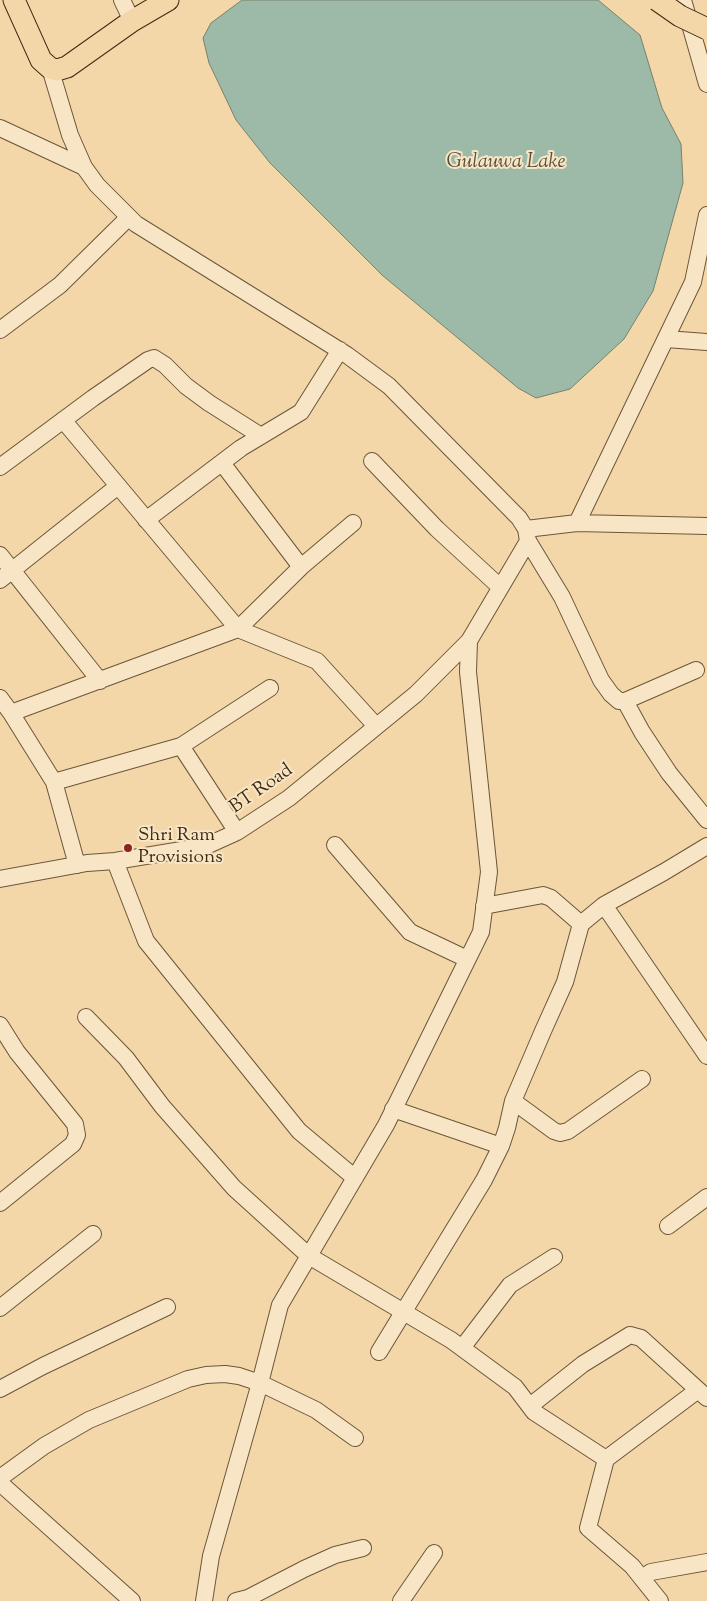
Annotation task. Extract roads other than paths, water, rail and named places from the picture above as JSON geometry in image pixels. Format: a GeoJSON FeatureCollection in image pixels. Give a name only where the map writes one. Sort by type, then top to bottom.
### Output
{"type":"FeatureCollection","features":[{"type":"Feature","properties":{"kind":"main road"},"geometry":{"type":"LineString","coordinates":[[14,0],[41,60],[50,68],[57,70],[67,67],[132,20],[166,1]]}},
{"type":"Feature","properties":{"kind":"main road"},"geometry":{"type":"LineString","coordinates":[[657,0],[680,16],[707,28]]}},
{"type":"Feature","properties":{"kind":"street"},"geometry":{"type":"LineString","coordinates":[[122,0],[132,20]]}},
{"type":"Feature","properties":{"kind":"street"},"geometry":{"type":"LineString","coordinates":[[683,0],[707,84]]}},
{"type":"Feature","properties":{"kind":"street"},"geometry":{"type":"LineString","coordinates":[[50,68],[70,135],[84,167],[97,185],[136,224],[340,350],[389,386],[519,518],[562,597],[601,680],[611,694],[619,701],[625,701],[696,670]]}},
{"type":"Feature","properties":{"kind":"street"},"geometry":{"type":"LineString","coordinates":[[0,128],[84,167]]}},
{"type":"Feature","properties":{"kind":"street"},"geometry":{"type":"LineString","coordinates":[[577,523],[693,282],[707,214]]}},
{"type":"Feature","properties":{"kind":"street"},"geometry":{"type":"LineString","coordinates":[[0,330],[60,285],[129,217]]}},
{"type":"Feature","properties":{"kind":"street"},"geometry":{"type":"LineString","coordinates":[[666,339],[707,342]]}},
{"type":"Feature","properties":{"kind":"street"},"geometry":{"type":"LineString","coordinates":[[146,520],[241,448],[301,412],[340,350]]}},
{"type":"Feature","properties":{"kind":"street"},"geometry":{"type":"LineString","coordinates":[[0,467],[63,420],[148,360],[154,358],[165,365],[186,386],[209,403],[261,436]]}},
{"type":"Feature","properties":{"kind":"street"},"geometry":{"type":"LineString","coordinates":[[63,420],[238,629],[317,661],[376,726]]}},
{"type":"Feature","properties":{"kind":"street"},"geometry":{"type":"LineString","coordinates":[[372,461],[437,529],[500,587]]}},
{"type":"Feature","properties":{"kind":"street"},"geometry":{"type":"LineString","coordinates":[[222,463],[301,568]]}},
{"type":"Feature","properties":{"kind":"street"},"geometry":{"type":"LineString","coordinates":[[6,575],[118,486]]}},
{"type":"Feature","properties":{"kind":"street"},"geometry":{"type":"LineString","coordinates":[[11,713],[238,629],[301,568],[353,523]]}},
{"type":"Feature","properties":{"kind":"street"},"geometry":{"type":"LineString","coordinates":[[204,1601],[211,1556],[260,1384],[280,1305],[355,1178],[393,1109],[481,932],[490,872],[468,672],[469,641],[527,535],[577,523],[707,526]]}},
{"type":"Feature","properties":{"kind":"street"},"geometry":{"type":"LineString","coordinates":[[0,556],[6,575],[100,680]]}},
{"type":"Feature","properties":{"kind":"street","name":"BT Road"},"geometry":{"type":"LineString","coordinates":[[0,879],[77,865],[115,861],[206,846],[237,832],[289,798],[416,694],[469,641]]}},
{"type":"Feature","properties":{"kind":"street"},"geometry":{"type":"LineString","coordinates":[[54,782],[181,746],[270,688]]}},
{"type":"Feature","properties":{"kind":"street"},"geometry":{"type":"LineString","coordinates":[[0,698],[54,782],[77,865]]}},
{"type":"Feature","properties":{"kind":"street"},"geometry":{"type":"LineString","coordinates":[[625,701],[642,732],[669,773],[707,820]]}},
{"type":"Feature","properties":{"kind":"street"},"geometry":{"type":"LineString","coordinates":[[181,746],[237,832]]}},
{"type":"Feature","properties":{"kind":"street"},"geometry":{"type":"LineString","coordinates":[[335,845],[410,932],[467,959]]}},
{"type":"Feature","properties":{"kind":"street"},"geometry":{"type":"LineString","coordinates":[[379,1352],[484,1180],[501,1146],[513,1101],[542,1030],[565,982],[581,924],[604,905],[707,846]]}},
{"type":"Feature","properties":{"kind":"street"},"geometry":{"type":"LineString","coordinates":[[115,861],[146,940],[299,1131],[355,1178]]}},
{"type":"Feature","properties":{"kind":"street"},"geometry":{"type":"LineString","coordinates":[[484,906],[543,895],[551,898],[581,924]]}},
{"type":"Feature","properties":{"kind":"street"},"geometry":{"type":"LineString","coordinates":[[604,905],[707,1056]]}},
{"type":"Feature","properties":{"kind":"street"},"geometry":{"type":"LineString","coordinates":[[86,1017],[126,1058],[162,1106],[234,1188],[309,1256],[462,1348],[515,1387],[534,1412],[606,1459]]}},
{"type":"Feature","properties":{"kind":"street"},"geometry":{"type":"LineString","coordinates":[[0,1025],[17,1052],[75,1124],[76,1135],[73,1144],[0,1203]]}},
{"type":"Feature","properties":{"kind":"street"},"geometry":{"type":"LineString","coordinates":[[513,1101],[554,1131],[560,1133],[568,1131],[642,1079]]}},
{"type":"Feature","properties":{"kind":"street"},"geometry":{"type":"LineString","coordinates":[[393,1109],[501,1146]]}},
{"type":"Feature","properties":{"kind":"street"},"geometry":{"type":"LineString","coordinates":[[668,1226],[707,1197]]}},
{"type":"Feature","properties":{"kind":"street"},"geometry":{"type":"LineString","coordinates":[[0,1308],[93,1234]]}},
{"type":"Feature","properties":{"kind":"street"},"geometry":{"type":"LineString","coordinates":[[462,1348],[510,1285],[554,1257]]}},
{"type":"Feature","properties":{"kind":"street"},"geometry":{"type":"LineString","coordinates":[[0,1390],[43,1366],[167,1307]]}},
{"type":"Feature","properties":{"kind":"street"},"geometry":{"type":"LineString","coordinates":[[530,1406],[583,1364],[630,1335],[641,1338],[702,1394],[606,1459],[588,1528],[632,1566],[660,1601]]}},
{"type":"Feature","properties":{"kind":"street"},"geometry":{"type":"LineString","coordinates":[[0,1478],[44,1446],[89,1420],[188,1380],[206,1375],[225,1374],[239,1376],[260,1384],[316,1410],[355,1438]]}},
{"type":"Feature","properties":{"kind":"street"},"geometry":{"type":"LineString","coordinates":[[0,1483],[132,1601]]}},
{"type":"Feature","properties":{"kind":"street"},"geometry":{"type":"LineString","coordinates":[[236,1601],[248,1598],[335,1555],[363,1548]]}},
{"type":"Feature","properties":{"kind":"street"},"geometry":{"type":"LineString","coordinates":[[401,1601],[434,1553]]}},
{"type":"Feature","properties":{"kind":"street"},"geometry":{"type":"LineString","coordinates":[[642,1578],[651,1572],[707,1562]]}},
{"type":"Feature","properties":{"kind":"water","name":"Gulauwa Lake"},"geometry":{"type":"Polygon","coordinates":[[[242,0],[598,0],[640,35],[662,108],[681,144],[683,183],[653,291],[624,339],[570,389],[536,398],[518,388],[382,275],[270,163],[236,120],[209,63],[203,38],[211,23],[242,0]]]}},
{"type":"Feature","properties":{"kind":"place","name":"Shri Ram Provisions"},"geometry":{"type":"Point","coordinates":[128,848]}}]}
